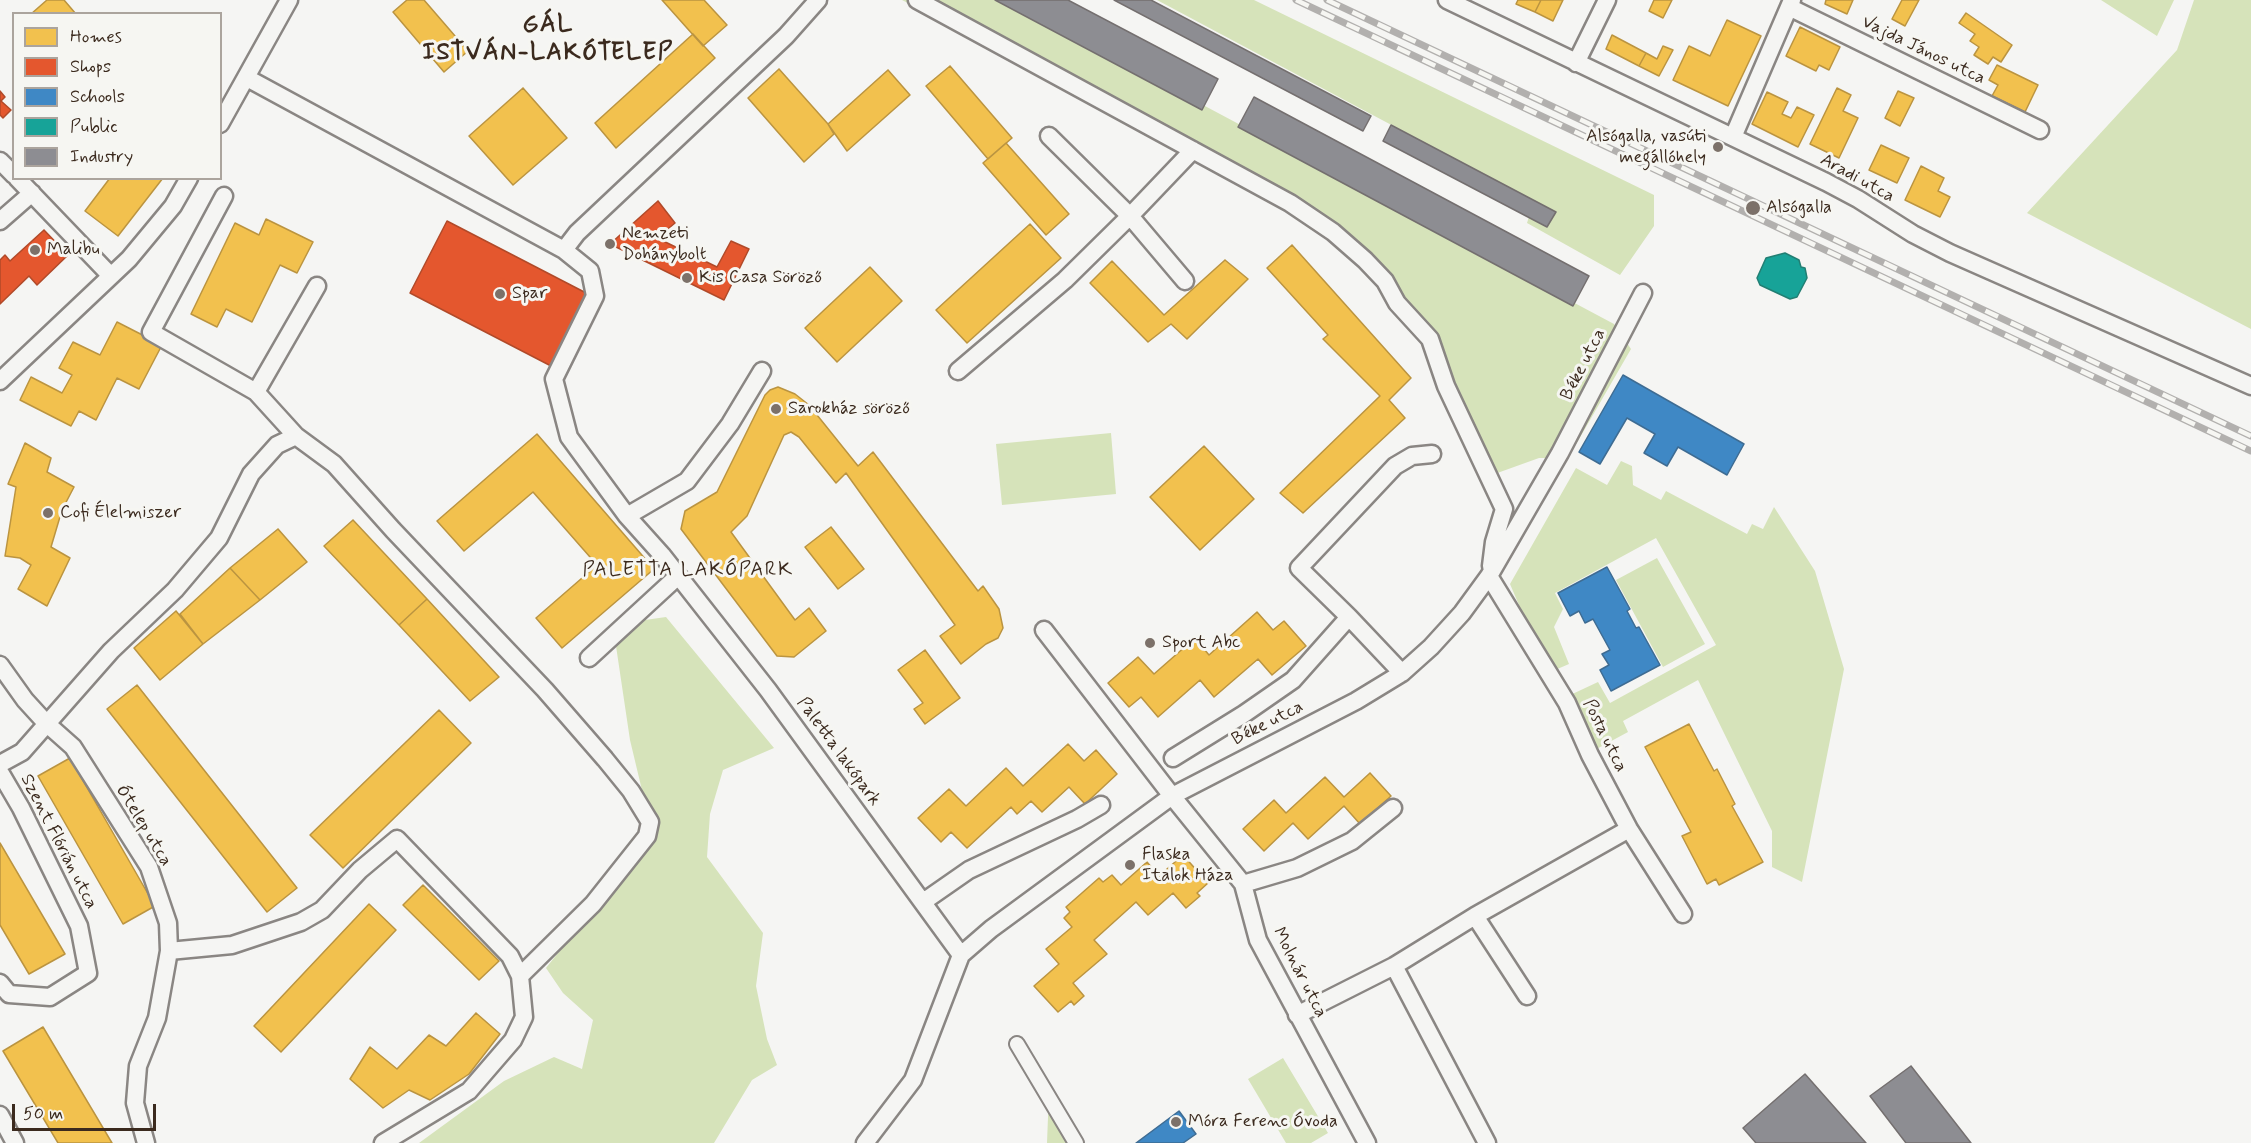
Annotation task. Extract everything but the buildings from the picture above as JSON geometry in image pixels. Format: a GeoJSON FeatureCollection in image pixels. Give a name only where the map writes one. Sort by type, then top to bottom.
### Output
{"type":"FeatureCollection","features":[{"type":"Feature","properties":{"kind":"street"},"geometry":{"type":"LineString","coordinates":[[222,121],[289,0]]}},
{"type":"Feature","properties":{"kind":"street"},"geometry":{"type":"LineString","coordinates":[[247,78],[564,250],[577,233],[786,36],[818,0]]}},
{"type":"Feature","properties":{"kind":"street"},"geometry":{"type":"LineString","coordinates":[[917,0],[1281,198],[1333,232],[1385,281],[1397,303],[1431,339],[1446,386],[1504,509],[1494,542],[1490,576]]}},
{"type":"Feature","properties":{"kind":"street","name":"Aradi utca"},"geometry":{"type":"LineString","coordinates":[[1447,0],[1826,182],[1858,199],[1913,234],[1950,253],[2251,386]]}},
{"type":"Feature","properties":{"kind":"street"},"geometry":{"type":"LineString","coordinates":[[1576,63],[1607,0]]}},
{"type":"Feature","properties":{"kind":"street","name":"Vajda János utca"},"geometry":{"type":"LineString","coordinates":[[1733,137],[1791,3],[2040,130]]}},
{"type":"Feature","properties":{"kind":"street"},"geometry":{"type":"LineString","coordinates":[[1049,136],[1130,216],[1185,281]]}},
{"type":"Feature","properties":{"kind":"street"},"geometry":{"type":"LineString","coordinates":[[958,371],[1065,280],[1193,150]]}},
{"type":"Feature","properties":{"kind":"street"},"geometry":{"type":"LineString","coordinates":[[0,161],[12,172]]}},
{"type":"Feature","properties":{"kind":"street"},"geometry":{"type":"LineString","coordinates":[[19,180],[111,276]]}},
{"type":"Feature","properties":{"kind":"street"},"geometry":{"type":"LineString","coordinates":[[0,381],[129,259],[173,206],[188,180]]}},
{"type":"Feature","properties":{"kind":"street"},"geometry":{"type":"LineString","coordinates":[[0,221],[32,193]]}},
{"type":"Feature","properties":{"kind":"street"},"geometry":{"type":"LineString","coordinates":[[224,196],[151,332],[255,392],[296,436],[334,464],[393,530],[545,690],[631,791],[650,822],[647,836],[593,904],[520,976]]}},
{"type":"Feature","properties":{"kind":"street","name":"Paletta lakópark"},"geometry":{"type":"LineString","coordinates":[[564,250],[590,271],[595,296],[554,379],[568,437],[627,516],[678,576],[768,690],[961,955]]}},
{"type":"Feature","properties":{"kind":"street"},"geometry":{"type":"LineString","coordinates":[[255,392],[317,286]]}},
{"type":"Feature","properties":{"kind":"street","name":"Béke utca"},"geometry":{"type":"LineString","coordinates":[[865,1143],[913,1080],[961,955],[991,929],[1172,796],[1356,701],[1402,673],[1431,647],[1490,576],[1560,453],[1643,292]]}},
{"type":"Feature","properties":{"kind":"street"},"geometry":{"type":"LineString","coordinates":[[627,516],[687,481],[730,424],[762,371]]}},
{"type":"Feature","properties":{"kind":"street","name":"Szent Flórián utca"},"geometry":{"type":"LineString","coordinates":[[0,765],[22,752],[111,651],[176,590],[219,538],[251,474],[277,445],[296,436]]}},
{"type":"Feature","properties":{"kind":"street"},"geometry":{"type":"LineString","coordinates":[[1402,673],[1299,568],[1395,466],[1412,456],[1432,454]]}},
{"type":"Feature","properties":{"kind":"street"},"geometry":{"type":"LineString","coordinates":[[589,658],[678,576]]}},
{"type":"Feature","properties":{"kind":"street","name":"Posta utca"},"geometry":{"type":"LineString","coordinates":[[1490,576],[1567,703],[1590,755],[1629,829],[1683,914]]}},
{"type":"Feature","properties":{"kind":"street"},"geometry":{"type":"LineString","coordinates":[[1173,758],[1244,714],[1293,680],[1349,617]]}},
{"type":"Feature","properties":{"kind":"street","name":"Molnár utca"},"geometry":{"type":"LineString","coordinates":[[1044,630],[1243,884],[1258,940],[1367,1143]]}},
{"type":"Feature","properties":{"kind":"street","name":"Ótelep utca"},"geometry":{"type":"LineString","coordinates":[[0,664],[25,700],[73,747],[149,867],[168,923],[169,951],[157,1018],[138,1066],[135,1103],[147,1143]]}},
{"type":"Feature","properties":{"kind":"street","name":"Szent Flórián utca"},"geometry":{"type":"LineString","coordinates":[[0,772],[21,808],[79,926],[88,973],[50,997],[9,994],[0,983]]}},
{"type":"Feature","properties":{"kind":"street"},"geometry":{"type":"LineString","coordinates":[[922,902],[969,870],[1077,819],[1101,805]]}},
{"type":"Feature","properties":{"kind":"street"},"geometry":{"type":"LineString","coordinates":[[1243,884],[1297,868],[1352,841],[1393,808]]}},
{"type":"Feature","properties":{"kind":"street"},"geometry":{"type":"LineString","coordinates":[[1297,1015],[1394,966],[1475,915],[1629,829]]}},
{"type":"Feature","properties":{"kind":"street"},"geometry":{"type":"LineString","coordinates":[[169,951],[232,945],[301,922],[322,910],[360,870],[397,839],[510,956],[520,976],[524,1017],[513,1040],[469,1091],[383,1143]]}},
{"type":"Feature","properties":{"kind":"street"},"geometry":{"type":"LineString","coordinates":[[1475,915],[1527,996]]}},
{"type":"Feature","properties":{"kind":"street"},"geometry":{"type":"LineString","coordinates":[[1394,966],[1487,1143]]}},
{"type":"Feature","properties":{"kind":"street"},"geometry":{"type":"LineString","coordinates":[[1017,1044],[1076,1143]]}},
{"type":"Feature","properties":{"kind":"street"},"geometry":{"type":"LineString","coordinates":[[0,1115],[15,1143]]}},
{"type":"Feature","properties":{"kind":"green space"},"geometry":{"type":"Polygon","coordinates":[[[902,0],[1006,0],[1614,324],[1631,349],[1571,453],[1555,458],[1539,458],[1489,476],[1446,386],[1397,303],[1365,260],[1290,203],[902,0]]]}},
{"type":"Feature","properties":{"kind":"green space"},"geometry":{"type":"Polygon","coordinates":[[[1157,0],[1254,0],[1654,195],[1654,226],[1620,275],[1527,223],[1534,201],[1157,0]]]}},
{"type":"Feature","properties":{"kind":"green space"},"geometry":{"type":"Polygon","coordinates":[[[2101,0],[2174,0],[2157,36],[2101,0]]]}},
{"type":"Feature","properties":{"kind":"green space"},"geometry":{"type":"Polygon","coordinates":[[[2194,0],[2251,0],[2251,329],[2027,213],[2177,50],[2194,0]]]}},
{"type":"Feature","properties":{"kind":"green space"},"geometry":{"type":"Polygon","coordinates":[[[1111,433],[1116,494],[1002,505],[996,444],[1111,433]]]}},
{"type":"Feature","properties":{"kind":"green space"},"geometry":{"type":"Polygon","coordinates":[[[1621,461],[1632,466],[1633,485],[1661,500],[1666,491],[1747,534],[1752,524],[1763,529],[1774,507],[1815,571],[1844,669],[1802,882],[1772,867],[1772,831],[1698,680],[1623,721],[1628,732],[1591,752],[1566,697],[1598,682],[1610,703],[1716,645],[1656,538],[1555,593],[1563,609],[1554,627],[1569,664],[1548,673],[1510,584],[1576,468],[1607,485],[1621,461]]]}},
{"type":"Feature","properties":{"kind":"green space"},"geometry":{"type":"Polygon","coordinates":[[[1657,558],[1705,644],[1663,667],[1616,580],[1657,558]]]}},
{"type":"Feature","properties":{"kind":"green space"},"geometry":{"type":"Polygon","coordinates":[[[666,617],[774,748],[723,770],[710,814],[707,857],[763,933],[756,986],[767,1039],[777,1065],[752,1080],[714,1143],[419,1143],[504,1081],[554,1057],[582,1069],[593,1020],[563,993],[546,968],[628,865],[646,807],[630,740],[616,646],[645,620],[666,617]]]}},
{"type":"Feature","properties":{"kind":"green space"},"geometry":{"type":"Polygon","coordinates":[[[1283,1058],[1328,1133],[1311,1143],[1286,1143],[1248,1079],[1283,1058]]]}},
{"type":"Feature","properties":{"kind":"green space"},"geometry":{"type":"Polygon","coordinates":[[[1049,1091],[1077,1143],[1047,1143],[1049,1091]]]}},
{"type":"Feature","properties":{"kind":"railway"},"geometry":{"type":"LineString","coordinates":[[1296,0],[2251,451]]}},
{"type":"Feature","properties":{"kind":"railway"},"geometry":{"type":"LineString","coordinates":[[1327,0],[2251,436]]}},
{"type":"Feature","properties":{"kind":"place","name":"Alsógalla, vasúti megállóhely"},"geometry":{"type":"Point","coordinates":[1718,147]}},
{"type":"Feature","properties":{"kind":"place","name":"Alsógalla"},"geometry":{"type":"Point","coordinates":[1753,208]}},
{"type":"Feature","properties":{"kind":"place","name":"Nemzeti Dohánybolt"},"geometry":{"type":"Point","coordinates":[610,244]}},
{"type":"Feature","properties":{"kind":"place","name":"Malibu"},"geometry":{"type":"Point","coordinates":[35,250]}},
{"type":"Feature","properties":{"kind":"place","name":"Kis Casa Söröző"},"geometry":{"type":"Point","coordinates":[687,278]}},
{"type":"Feature","properties":{"kind":"place","name":"Spar"},"geometry":{"type":"Point","coordinates":[500,294]}},
{"type":"Feature","properties":{"kind":"place","name":"Sarokház söröző"},"geometry":{"type":"Point","coordinates":[776,409]}},
{"type":"Feature","properties":{"kind":"place","name":"Cofi Élelmiszer"},"geometry":{"type":"Point","coordinates":[48,513]}},
{"type":"Feature","properties":{"kind":"place","name":"Sport Abc"},"geometry":{"type":"Point","coordinates":[1150,643]}},
{"type":"Feature","properties":{"kind":"place","name":"Flaska Italok Háza"},"geometry":{"type":"Point","coordinates":[1130,865]}},
{"type":"Feature","properties":{"kind":"place","name":"Móra Ferenc Óvoda"},"geometry":{"type":"Point","coordinates":[1176,1122]}},
{"type":"Feature","properties":{"kind":"district","name":"GÁL ISTVÁN-LAKÓTELEP"},"geometry":{"type":"Point","coordinates":[548,40]}},
{"type":"Feature","properties":{"kind":"district","name":"PALETTA LAKÓPARK"},"geometry":{"type":"Point","coordinates":[688,571]}}]}
